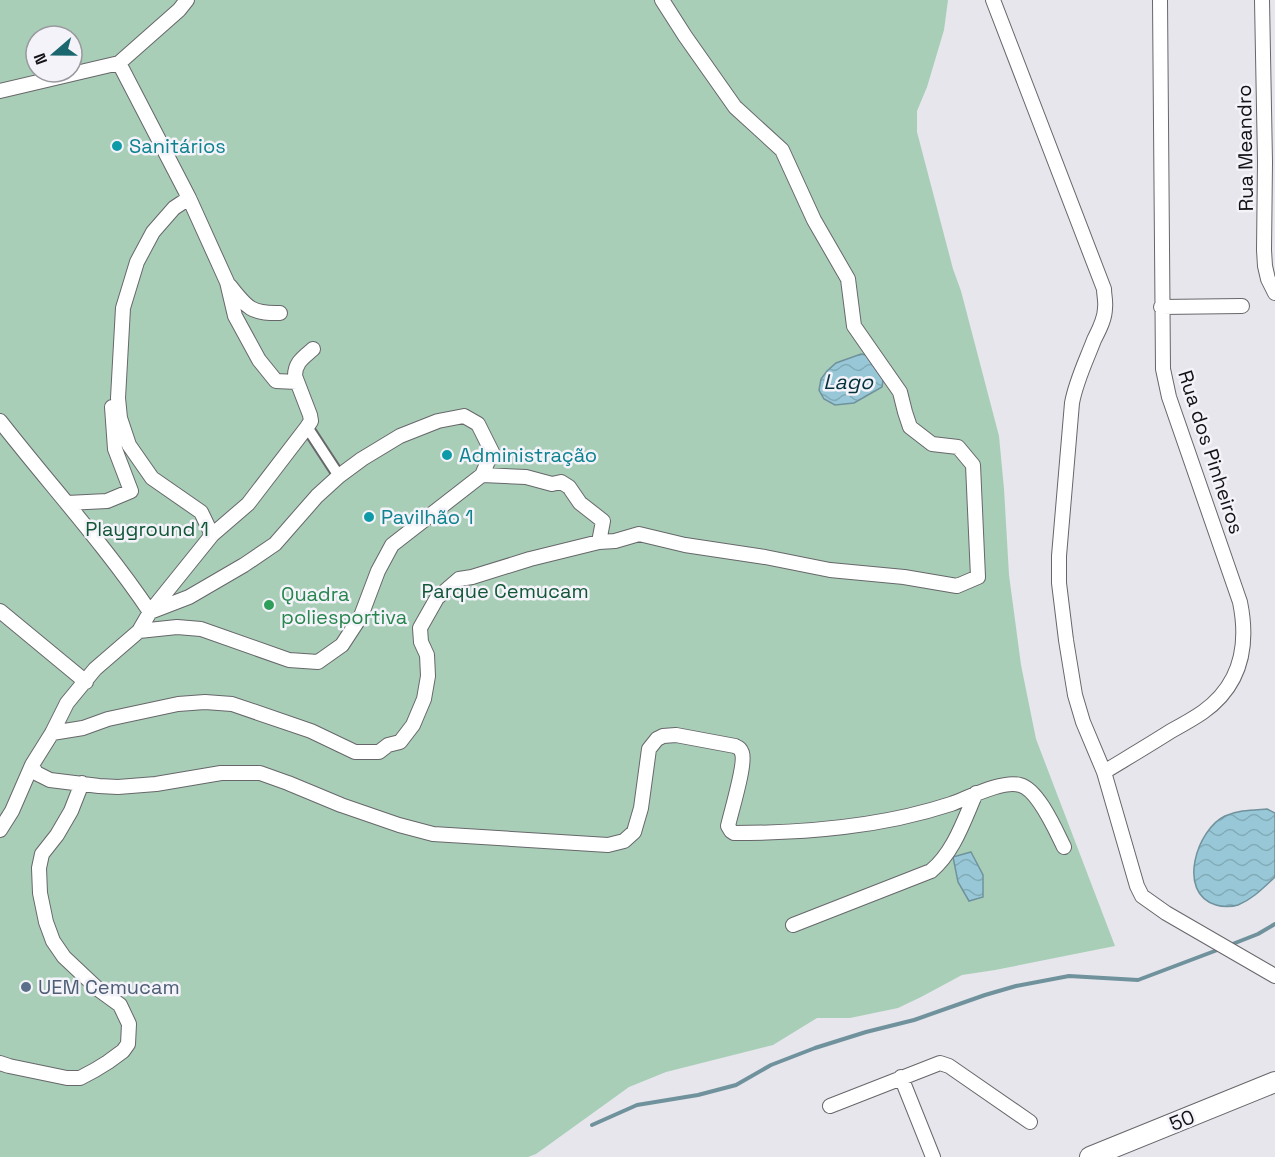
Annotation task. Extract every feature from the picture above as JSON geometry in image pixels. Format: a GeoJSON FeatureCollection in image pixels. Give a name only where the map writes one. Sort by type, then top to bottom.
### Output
{"type":"FeatureCollection","features":[{"type":"Feature","properties":{"kind":"main road","name":"50"},"geometry":{"type":"LineString","coordinates":[[1090,1157],[1275,1082]]}},
{"type":"Feature","properties":{"kind":"street"},"geometry":{"type":"LineString","coordinates":[[0,91],[119,63],[179,10],[187,0]]}},
{"type":"Feature","properties":{"kind":"street"},"geometry":{"type":"LineString","coordinates":[[52,733],[83,728],[108,719],[178,704],[205,702],[232,705],[310,731],[355,752],[379,752],[388,745],[400,742],[413,725],[424,699],[428,676],[427,656],[421,642],[420,628],[437,598],[459,579],[530,559],[639,534],[685,545],[830,570],[904,577],[957,586],[978,577],[973,465],[958,447],[932,444],[910,427],[900,392],[854,326],[848,279],[814,220],[782,150],[735,107],[662,0]]}},
{"type":"Feature","properties":{"kind":"street"},"geometry":{"type":"LineString","coordinates":[[993,0],[1104,289],[1105,310],[1102,321],[1074,390],[1059,556],[1059,583],[1066,640],[1083,722],[1104,772],[1137,886],[1142,896],[1166,913],[1275,976]]}},
{"type":"Feature","properties":{"kind":"street","name":"Rua dos Pinheiros"},"geometry":{"type":"LineString","coordinates":[[1104,772],[1204,712],[1232,682],[1240,663],[1243,645],[1244,622],[1240,602],[1165,385],[1161,307],[1160,0]]}},
{"type":"Feature","properties":{"kind":"street","name":"Rua Meandro"},"geometry":{"type":"LineString","coordinates":[[1262,0],[1264,250],[1267,273],[1275,293]]}},
{"type":"Feature","properties":{"kind":"street"},"geometry":{"type":"LineString","coordinates":[[119,63],[189,198],[227,282],[235,316],[259,360],[276,381],[297,382]]}},
{"type":"Feature","properties":{"kind":"street"},"geometry":{"type":"LineString","coordinates":[[68,503],[107,501],[131,491],[114,449],[111,398],[116,310],[131,260],[174,208],[189,198]]}},
{"type":"Feature","properties":{"kind":"street"},"geometry":{"type":"LineString","coordinates":[[153,232],[137,262],[123,308],[118,398],[120,418],[129,445],[152,478],[201,512],[212,535]]}},
{"type":"Feature","properties":{"kind":"street"},"geometry":{"type":"LineString","coordinates":[[227,282],[245,305],[263,314],[280,313]]}},
{"type":"Feature","properties":{"kind":"street"},"geometry":{"type":"LineString","coordinates":[[1161,307],[1242,306]]}},
{"type":"Feature","properties":{"kind":"street"},"geometry":{"type":"LineString","coordinates":[[0,830],[12,811],[32,765],[67,703],[95,669],[139,631],[150,612],[212,535],[248,504],[311,421],[295,376],[295,369],[297,363],[314,349]]}},
{"type":"Feature","properties":{"kind":"street"},"geometry":{"type":"LineString","coordinates":[[139,631],[177,627],[201,628],[289,660],[318,662],[342,645],[361,616],[378,571],[392,545],[482,475],[492,452],[478,424],[464,416],[438,421],[400,436],[339,476],[317,496],[274,544],[244,565],[189,597],[150,612]]}},
{"type":"Feature","properties":{"kind":"street"},"geometry":{"type":"LineString","coordinates":[[0,422],[68,503],[150,612]]}},
{"type":"Feature","properties":{"kind":"street"},"geometry":{"type":"LineString","coordinates":[[307,427],[339,476]]}},
{"type":"Feature","properties":{"kind":"street"},"geometry":{"type":"LineString","coordinates":[[482,475],[526,477],[552,484],[561,482],[569,487],[580,503],[603,520],[600,542]]}},
{"type":"Feature","properties":{"kind":"street"},"geometry":{"type":"LineString","coordinates":[[0,611],[86,682]]}},
{"type":"Feature","properties":{"kind":"street"},"geometry":{"type":"LineString","coordinates":[[32,765],[36,773],[50,780],[118,787],[156,784],[220,773],[260,773],[360,812],[433,834],[608,845],[624,841],[634,832],[641,808],[649,748],[663,736],[676,735],[739,748],[743,755],[728,826],[734,832],[776,833],[871,824],[952,803],[976,793],[1019,784],[1028,788],[1038,800],[1064,846]]}},
{"type":"Feature","properties":{"kind":"street"},"geometry":{"type":"LineString","coordinates":[[0,1062],[9,1066],[80,1078],[108,1062],[123,1051],[128,1044],[129,1024],[120,1005],[89,981],[64,957],[53,941],[40,893],[39,868],[42,854],[57,835],[71,811],[82,783]]}},
{"type":"Feature","properties":{"kind":"street"},"geometry":{"type":"LineString","coordinates":[[794,926],[931,871],[941,863],[954,842],[976,793]]}},
{"type":"Feature","properties":{"kind":"street"},"geometry":{"type":"LineString","coordinates":[[830,1106],[931,1065],[944,1063],[1030,1122]]}},
{"type":"Feature","properties":{"kind":"street"},"geometry":{"type":"LineString","coordinates":[[901,1077],[933,1157]]}},
{"type":"Feature","properties":{"kind":"green space","name":"Parque Cemucam"},"geometry":{"type":"Polygon","coordinates":[[[0,0],[948,0],[944,30],[927,87],[917,111],[917,132],[999,436],[1009,575],[1021,665],[1036,739],[1115,946],[962,975],[898,1008],[850,1018],[817,1018],[773,1045],[666,1072],[629,1087],[536,1154],[528,1157],[0,1157],[0,0]]]}},
{"type":"Feature","properties":{"kind":"water","name":"Lago"},"geometry":{"type":"Polygon","coordinates":[[[861,354],[871,356],[884,374],[882,387],[854,403],[835,405],[824,399],[819,390],[821,379],[827,371],[836,363],[861,354]]]}},
{"type":"Feature","properties":{"kind":"water"},"geometry":{"type":"Polygon","coordinates":[[[1267,809],[1275,813],[1275,877],[1253,896],[1238,905],[1218,906],[1204,898],[1197,888],[1194,875],[1199,847],[1206,834],[1225,816],[1240,811],[1267,809]]]}},
{"type":"Feature","properties":{"kind":"water"},"geometry":{"type":"Polygon","coordinates":[[[971,852],[983,875],[983,897],[969,901],[958,882],[953,857],[971,852]]]}},
{"type":"Feature","properties":{"kind":"waterway"},"geometry":{"type":"LineString","coordinates":[[1230,945],[1258,934],[1275,924]]}},
{"type":"Feature","properties":{"kind":"waterway"},"geometry":{"type":"LineString","coordinates":[[592,1125],[637,1105],[698,1095],[736,1085],[771,1065],[815,1048],[914,1020],[1016,986],[1069,976],[1138,980],[1220,949]]}},
{"type":"Feature","properties":{"kind":"place","name":"Sanitários"},"geometry":{"type":"Point","coordinates":[117,146]}},
{"type":"Feature","properties":{"kind":"place","name":"Administração"},"geometry":{"type":"Point","coordinates":[447,455]}},
{"type":"Feature","properties":{"kind":"place","name":"Pavilhão 1"},"geometry":{"type":"Point","coordinates":[369,517]}},
{"type":"Feature","properties":{"kind":"place","name":"Quadra poliesportiva"},"geometry":{"type":"Point","coordinates":[269,605]}},
{"type":"Feature","properties":{"kind":"place","name":"UEM Cemucam"},"geometry":{"type":"Point","coordinates":[26,987]}},
{"type":"Feature","properties":{"kind":"park label","name":"Playground 1"},"geometry":{"type":"Point","coordinates":[147,529]}}]}
